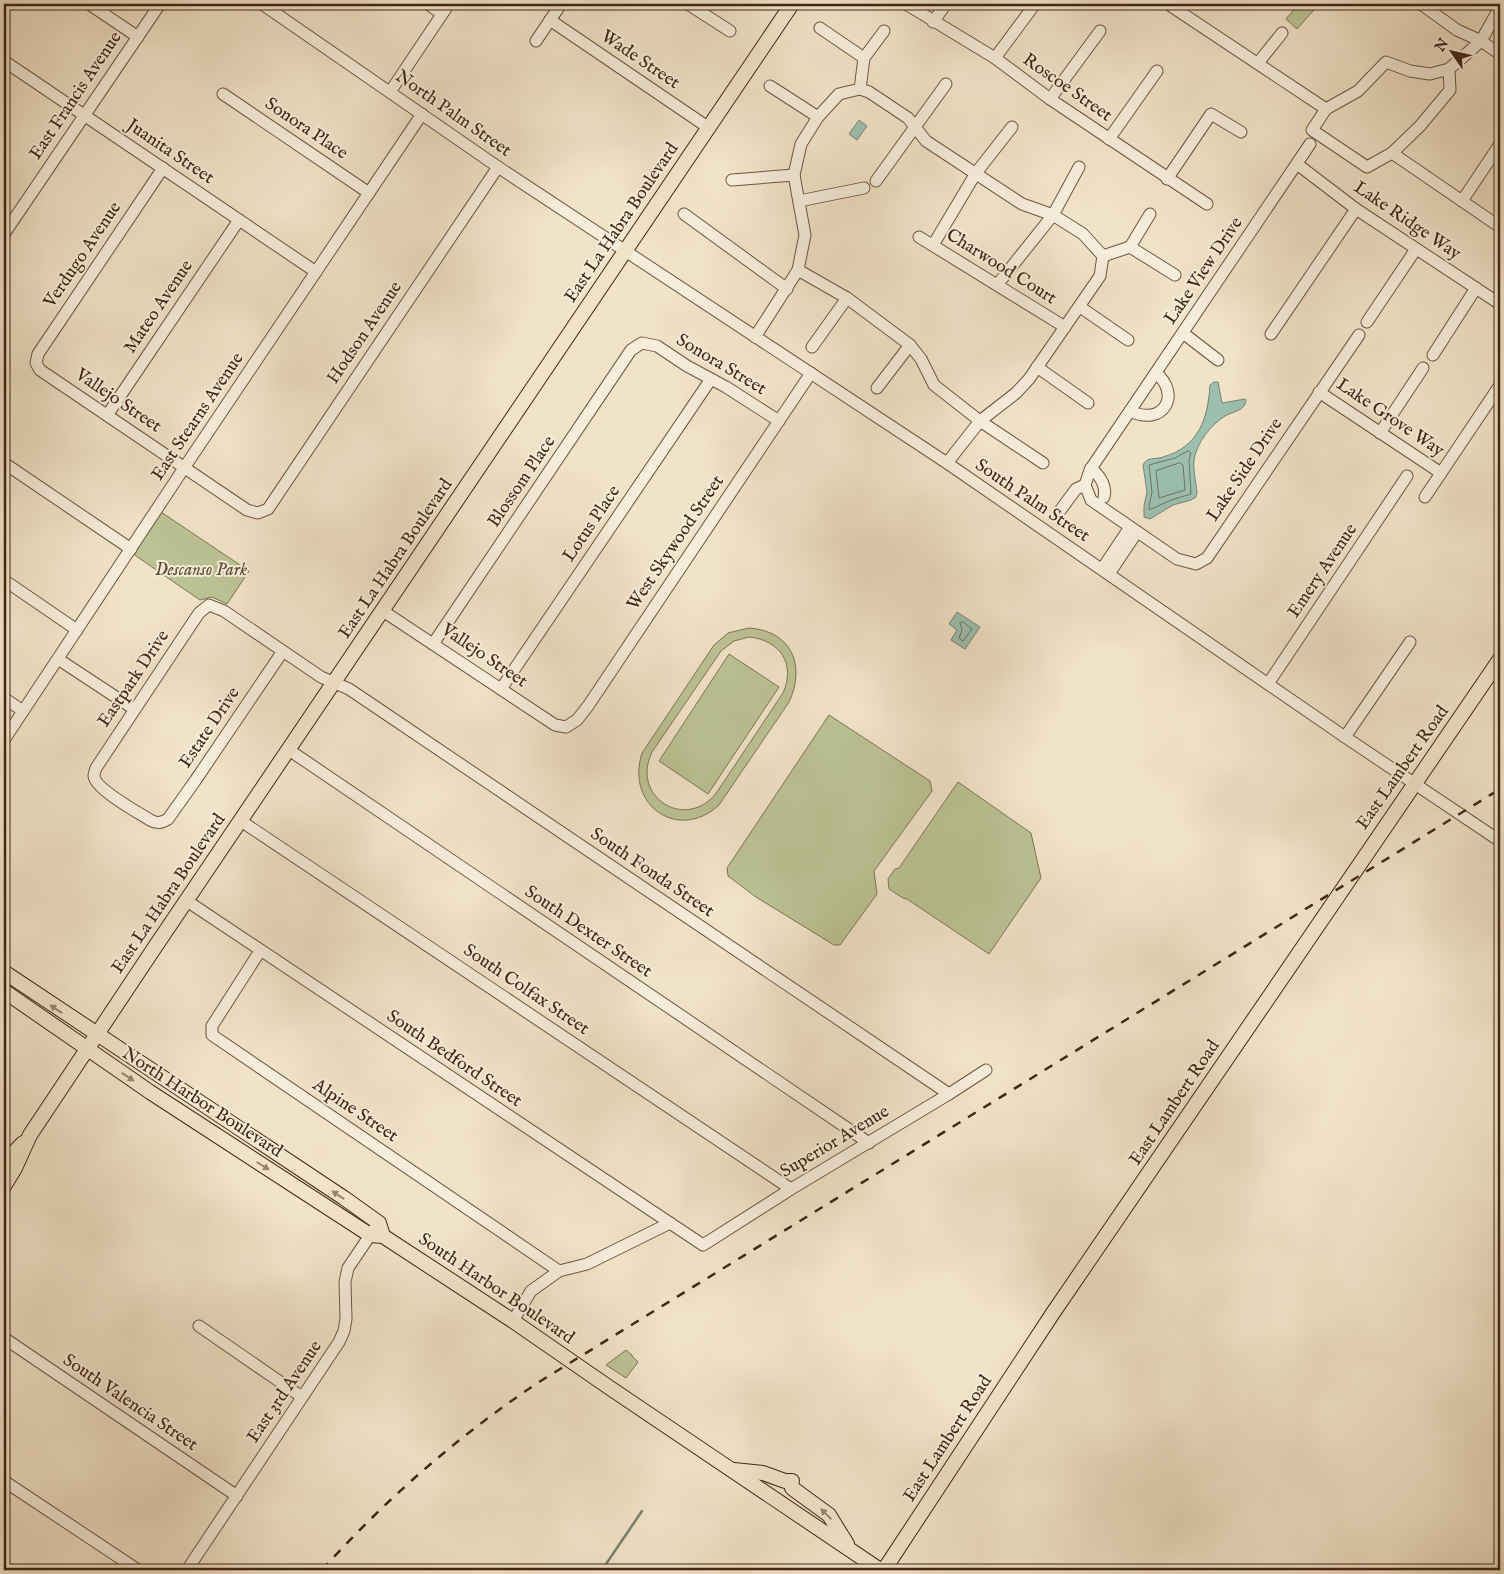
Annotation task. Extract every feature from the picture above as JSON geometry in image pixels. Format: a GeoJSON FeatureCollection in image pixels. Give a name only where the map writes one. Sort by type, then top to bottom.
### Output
{"type":"FeatureCollection","features":[{"type":"Feature","properties":{"kind":"main road","name":"East La Habra Boulevard"},"geometry":{"type":"LineString","coordinates":[[4,1163],[30,1135],[792,4]]}},
{"type":"Feature","properties":{"kind":"main road","name":"East Lambert Road"},"geometry":{"type":"LineString","coordinates":[[882,1570],[1054,1313],[1345,885],[1416,785],[1500,659]]}},
{"type":"Feature","properties":{"kind":"main road"},"geometry":{"type":"LineString","coordinates":[[4,972],[97,1035]]}},
{"type":"Feature","properties":{"kind":"main road","name":"North Harbor Boulevard"},"geometry":{"type":"LineString","coordinates":[[4,991],[247,1156],[377,1231]]}},
{"type":"Feature","properties":{"kind":"main road","name":"South Harbor Boulevard"},"geometry":{"type":"LineString","coordinates":[[97,1035],[377,1231],[882,1570]]}},
{"type":"Feature","properties":{"kind":"main road","name":"East La Habra Boulevard"},"geometry":{"type":"LineString","coordinates":[[4,1186],[15,1168],[30,1135]]}},
{"type":"Feature","properties":{"kind":"main road"},"geometry":{"type":"LineString","coordinates":[[732,1470],[763,1473],[792,1484],[829,1515],[850,1549]]}},
{"type":"Feature","properties":{"kind":"street"},"geometry":{"type":"LineString","coordinates":[[89,4],[138,36]]}},
{"type":"Feature","properties":{"kind":"street","name":"East Francis Avenue"},"geometry":{"type":"LineString","coordinates":[[4,234],[160,4]]}},
{"type":"Feature","properties":{"kind":"street","name":"North Palm Street"},"geometry":{"type":"LineString","coordinates":[[262,4],[498,167],[625,251]]}},
{"type":"Feature","properties":{"kind":"street"},"geometry":{"type":"LineString","coordinates":[[390,92],[446,9],[428,4]]}},
{"type":"Feature","properties":{"kind":"street"},"geometry":{"type":"LineString","coordinates":[[536,41],[561,4]]}},
{"type":"Feature","properties":{"kind":"street"},"geometry":{"type":"LineString","coordinates":[[688,4],[730,31]]}},
{"type":"Feature","properties":{"kind":"street","name":"Roscoe Street"},"geometry":{"type":"LineString","coordinates":[[906,4],[994,58],[1050,99],[1207,204]]}},
{"type":"Feature","properties":{"kind":"street"},"geometry":{"type":"LineString","coordinates":[[933,22],[946,4]]}},
{"type":"Feature","properties":{"kind":"street"},"geometry":{"type":"LineString","coordinates":[[994,58],[1035,4]]}},
{"type":"Feature","properties":{"kind":"street"},"geometry":{"type":"LineString","coordinates":[[1168,4],[1326,109]]}},
{"type":"Feature","properties":{"kind":"street"},"geometry":{"type":"LineString","coordinates":[[1420,4],[1457,30],[1500,54]]}},
{"type":"Feature","properties":{"kind":"street"},"geometry":{"type":"LineString","coordinates":[[1449,69],[1450,90],[1420,126],[1392,153],[1367,167],[1312,130],[1326,109],[1358,91],[1386,62],[1410,71],[1430,74],[1449,69],[1481,42],[1500,6]]}},
{"type":"Feature","properties":{"kind":"street","name":"Wade Street"},"geometry":{"type":"LineString","coordinates":[[550,20],[709,128]]}},
{"type":"Feature","properties":{"kind":"street"},"geometry":{"type":"LineString","coordinates":[[820,28],[864,58]]}},
{"type":"Feature","properties":{"kind":"street"},"geometry":{"type":"LineString","coordinates":[[1050,99],[1100,31]]}},
{"type":"Feature","properties":{"kind":"street"},"geometry":{"type":"LineString","coordinates":[[860,89],[864,58],[884,32]]}},
{"type":"Feature","properties":{"kind":"street"},"geometry":{"type":"LineString","coordinates":[[1258,63],[1282,33]]}},
{"type":"Feature","properties":{"kind":"street","name":"Juanita Street"},"geometry":{"type":"LineString","coordinates":[[4,61],[316,272]]}},
{"type":"Feature","properties":{"kind":"street"},"geometry":{"type":"LineString","coordinates":[[1109,139],[1157,71]]}},
{"type":"Feature","properties":{"kind":"street"},"geometry":{"type":"LineString","coordinates":[[876,181],[946,84]]}},
{"type":"Feature","properties":{"kind":"street"},"geometry":{"type":"LineString","coordinates":[[770,86],[818,117]]}},
{"type":"Feature","properties":{"kind":"street"},"geometry":{"type":"LineString","coordinates":[[755,337],[798,270],[805,235],[794,175],[800,144],[818,117],[838,94],[860,89],[869,92],[908,118],[926,141],[1022,204],[1053,215],[1083,234],[1104,256]]}},
{"type":"Feature","properties":{"kind":"street","name":"Sonora Place"},"geometry":{"type":"LineString","coordinates":[[223,94],[369,193]]}},
{"type":"Feature","properties":{"kind":"street","name":"East Stearns Avenue"},"geometry":{"type":"LineString","coordinates":[[4,740],[422,114]]}},
{"type":"Feature","properties":{"kind":"street"},"geometry":{"type":"LineString","coordinates":[[1167,178],[1211,114],[1242,132]]}},
{"type":"Feature","properties":{"kind":"street"},"geometry":{"type":"LineString","coordinates":[[933,245],[976,173],[1012,127]]}},
{"type":"Feature","properties":{"kind":"street","name":"Lake View Drive"},"geometry":{"type":"LineString","coordinates":[[1084,485],[1091,468],[1310,144]]}},
{"type":"Feature","properties":{"kind":"street"},"geometry":{"type":"LineString","coordinates":[[1462,201],[1500,144]]}},
{"type":"Feature","properties":{"kind":"street"},"geometry":{"type":"LineString","coordinates":[[1392,153],[1500,227]]}},
{"type":"Feature","properties":{"kind":"street","name":"Lake Ridge Way"},"geometry":{"type":"LineString","coordinates":[[1297,164],[1356,209],[1500,304]]}},
{"type":"Feature","properties":{"kind":"street"},"geometry":{"type":"LineString","coordinates":[[997,285],[1053,215],[1079,166]]}},
{"type":"Feature","properties":{"kind":"street","name":"Hodson Avenue"},"geometry":{"type":"LineString","coordinates":[[258,513],[268,509],[498,167]]}},
{"type":"Feature","properties":{"kind":"street","name":"Verdugo Avenue"},"geometry":{"type":"LineString","coordinates":[[36,363],[38,354],[163,168]]}},
{"type":"Feature","properties":{"kind":"street"},"geometry":{"type":"LineString","coordinates":[[732,180],[794,175]]}},
{"type":"Feature","properties":{"kind":"street"},"geometry":{"type":"LineString","coordinates":[[799,201],[864,188]]}},
{"type":"Feature","properties":{"kind":"street"},"geometry":{"type":"LineString","coordinates":[[1271,334],[1356,209]]}},
{"type":"Feature","properties":{"kind":"street"},"geometry":{"type":"LineString","coordinates":[[684,214],[787,289]]}},
{"type":"Feature","properties":{"kind":"street"},"geometry":{"type":"LineString","coordinates":[[1104,256],[1130,247],[1150,214]]}},
{"type":"Feature","properties":{"kind":"street","name":"Mateo Avenue"},"geometry":{"type":"LineString","coordinates":[[108,414],[239,220]]}},
{"type":"Feature","properties":{"kind":"street","name":"Charwood Court"},"geometry":{"type":"LineString","coordinates":[[919,237],[1065,327]]}},
{"type":"Feature","properties":{"kind":"street"},"geometry":{"type":"LineString","coordinates":[[1130,247],[1175,275]]}},
{"type":"Feature","properties":{"kind":"street"},"geometry":{"type":"LineString","coordinates":[[1367,322],[1416,249]]}},
{"type":"Feature","properties":{"kind":"street","name":"South Palm Street"},"geometry":{"type":"LineString","coordinates":[[625,251],[947,463],[1416,785]]}},
{"type":"Feature","properties":{"kind":"street"},"geometry":{"type":"LineString","coordinates":[[947,463],[980,421],[1016,393],[1029,379],[1100,276],[1104,256]]}},
{"type":"Feature","properties":{"kind":"street"},"geometry":{"type":"LineString","coordinates":[[798,270],[847,298],[910,345],[921,359],[934,385],[980,421],[1043,463]]}},
{"type":"Feature","properties":{"kind":"street"},"geometry":{"type":"LineString","coordinates":[[1433,355],[1476,288]]}},
{"type":"Feature","properties":{"kind":"street"},"geometry":{"type":"LineString","coordinates":[[812,348],[847,298]]}},
{"type":"Feature","properties":{"kind":"street"},"geometry":{"type":"LineString","coordinates":[[1080,306],[1128,340]]}},
{"type":"Feature","properties":{"kind":"street"},"geometry":{"type":"LineString","coordinates":[[1183,333],[1218,360]]}},
{"type":"Feature","properties":{"kind":"street","name":"Lake Side Drive"},"geometry":{"type":"LineString","coordinates":[[1134,529],[1177,559],[1196,564],[1207,558],[1358,335]]}},
{"type":"Feature","properties":{"kind":"street","name":"Sonora Street"},"geometry":{"type":"LineString","coordinates":[[642,343],[657,346],[778,421]]}},
{"type":"Feature","properties":{"kind":"street","name":"Blossom Place"},"geometry":{"type":"LineString","coordinates":[[433,644],[631,350],[642,343]]}},
{"type":"Feature","properties":{"kind":"street"},"geometry":{"type":"LineString","coordinates":[[877,388],[910,345]]}},
{"type":"Feature","properties":{"kind":"street","name":"Vallejo Street"},"geometry":{"type":"LineString","coordinates":[[36,363],[40,370],[108,414],[184,468],[247,510],[258,513]]}},
{"type":"Feature","properties":{"kind":"street"},"geometry":{"type":"LineString","coordinates":[[1037,367],[1088,403]]}},
{"type":"Feature","properties":{"kind":"street"},"geometry":{"type":"LineString","coordinates":[[1380,433],[1423,368]]}},
{"type":"Feature","properties":{"kind":"street","name":"West Skywood Street"},"geometry":{"type":"LineString","coordinates":[[566,727],[577,720],[588,706],[811,373]]}},
{"type":"Feature","properties":{"kind":"street"},"geometry":{"type":"LineString","coordinates":[[1129,414],[1147,417],[1156,415],[1164,408],[1169,397],[1168,390],[1166,384],[1156,373]]}},
{"type":"Feature","properties":{"kind":"street","name":"Lotus Place"},"geometry":{"type":"LineString","coordinates":[[501,689],[711,379]]}},
{"type":"Feature","properties":{"kind":"street"},"geometry":{"type":"LineString","coordinates":[[1425,498],[1500,385]]}},
{"type":"Feature","properties":{"kind":"street","name":"Lake Grove Way"},"geometry":{"type":"LineString","coordinates":[[1319,392],[1441,473]]}},
{"type":"Feature","properties":{"kind":"street"},"geometry":{"type":"LineString","coordinates":[[4,463],[131,549]]}},
{"type":"Feature","properties":{"kind":"street"},"geometry":{"type":"LineString","coordinates":[[1091,468],[1101,478],[1105,487],[1104,497]]}},
{"type":"Feature","properties":{"kind":"street","name":"Emery Avenue"},"geometry":{"type":"LineString","coordinates":[[1268,684],[1407,476]]}},
{"type":"Feature","properties":{"kind":"street"},"geometry":{"type":"LineString","coordinates":[[1059,512],[1076,489],[1084,485],[1090,500],[1134,529],[1105,572]]}},
{"type":"Feature","properties":{"kind":"street"},"geometry":{"type":"LineString","coordinates":[[4,580],[77,630]]}},
{"type":"Feature","properties":{"kind":"street","name":"South Fonda Street"},"geometry":{"type":"LineString","coordinates":[[209,605],[224,611],[321,676],[354,692],[949,1094]]}},
{"type":"Feature","properties":{"kind":"street","name":"Eastpark Drive"},"geometry":{"type":"LineString","coordinates":[[94,776],[96,768],[134,709],[199,613],[209,605]]}},
{"type":"Feature","properties":{"kind":"street","name":"Vallejo Street"},"geometry":{"type":"LineString","coordinates":[[383,610],[555,725],[566,727]]}},
{"type":"Feature","properties":{"kind":"street"},"geometry":{"type":"LineString","coordinates":[[1345,737],[1410,642]]}},
{"type":"Feature","properties":{"kind":"street","name":"Estate Drive"},"geometry":{"type":"LineString","coordinates":[[94,776],[97,783],[104,790],[155,823],[162,823],[174,812],[284,651]]}},
{"type":"Feature","properties":{"kind":"street"},"geometry":{"type":"LineString","coordinates":[[58,659],[134,709]]}},
{"type":"Feature","properties":{"kind":"street"},"geometry":{"type":"LineString","coordinates":[[4,698],[23,711]]}},
{"type":"Feature","properties":{"kind":"street","name":"South Dexter Street"},"geometry":{"type":"LineString","coordinates":[[289,750],[869,1143]]}},
{"type":"Feature","properties":{"kind":"street"},"geometry":{"type":"LineString","coordinates":[[1416,785],[1500,841]]}},
{"type":"Feature","properties":{"kind":"street","name":"South Colfax Street"},"geometry":{"type":"LineString","coordinates":[[241,821],[791,1189]]}},
{"type":"Feature","properties":{"kind":"street","name":"South Bedford Street"},"geometry":{"type":"LineString","coordinates":[[186,901],[703,1245]]}},
{"type":"Feature","properties":{"kind":"street","name":"Alpine Street"},"geometry":{"type":"LineString","coordinates":[[260,951],[212,1026],[212,1034],[559,1271]]}},
{"type":"Feature","properties":{"kind":"street","name":"Superior Avenue"},"geometry":{"type":"LineString","coordinates":[[703,1245],[986,1070]]}},
{"type":"Feature","properties":{"kind":"street"},"geometry":{"type":"LineString","coordinates":[[513,1321],[531,1291],[559,1271],[587,1264],[670,1223]]}},
{"type":"Feature","properties":{"kind":"street","name":"East 3rd Avenue"},"geometry":{"type":"LineString","coordinates":[[186,1570],[339,1342],[344,1331],[347,1306],[345,1282],[348,1268],[377,1231]]}},
{"type":"Feature","properties":{"kind":"street"},"geometry":{"type":"LineString","coordinates":[[199,1326],[302,1396]]}},
{"type":"Feature","properties":{"kind":"street","name":"South Valencia Street"},"geometry":{"type":"LineString","coordinates":[[4,1338],[237,1496]]}},
{"type":"Feature","properties":{"kind":"street"},"geometry":{"type":"LineString","coordinates":[[4,1481],[138,1570]]}},
{"type":"Feature","properties":{"kind":"green space"},"geometry":{"type":"Polygon","coordinates":[[[1299,4],[1319,4],[1297,29],[1286,19],[1299,4]]]}},
{"type":"Feature","properties":{"kind":"green space","name":"Descanso Park"},"geometry":{"type":"Polygon","coordinates":[[[161,512],[249,571],[227,604],[212,597],[200,600],[133,554],[161,512]]]}},
{"type":"Feature","properties":{"kind":"green space"},"geometry":{"type":"Polygon","coordinates":[[[749,628],[776,636],[785,643],[795,664],[794,689],[789,702],[719,805],[704,816],[688,820],[673,819],[659,813],[648,802],[641,789],[639,772],[642,753],[714,645],[728,633],[749,628]],[[749,637],[734,641],[721,651],[652,752],[647,769],[649,783],[655,795],[665,804],[677,809],[691,809],[705,804],[717,792],[783,693],[788,672],[786,663],[777,648],[760,639],[749,637]]]}},
{"type":"Feature","properties":{"kind":"green space"},"geometry":{"type":"Polygon","coordinates":[[[729,654],[779,687],[708,794],[659,761],[729,654]]]}},
{"type":"Feature","properties":{"kind":"green space"},"geometry":{"type":"Polygon","coordinates":[[[829,715],[930,781],[932,791],[874,871],[877,894],[840,945],[834,945],[756,897],[728,876],[727,868],[829,715]]]}},
{"type":"Feature","properties":{"kind":"green space"},"geometry":{"type":"Polygon","coordinates":[[[958,782],[1031,833],[1041,878],[989,954],[889,889],[888,879],[895,869],[899,868],[958,782]]]}},
{"type":"Feature","properties":{"kind":"green space"},"geometry":{"type":"Polygon","coordinates":[[[626,1350],[638,1362],[626,1378],[606,1365],[626,1350]]]}},
{"type":"Feature","properties":{"kind":"water"},"geometry":{"type":"Polygon","coordinates":[[[859,120],[867,126],[857,140],[849,134],[859,120]]]}},
{"type":"Feature","properties":{"kind":"water"},"geometry":{"type":"Polygon","coordinates":[[[1218,382],[1222,403],[1245,399],[1244,406],[1220,420],[1201,441],[1194,460],[1196,497],[1173,505],[1150,519],[1144,517],[1147,492],[1143,465],[1149,459],[1160,458],[1175,452],[1193,439],[1204,420],[1210,385],[1218,382]]]}},
{"type":"Feature","properties":{"kind":"water"},"geometry":{"type":"Polygon","coordinates":[[[957,612],[980,627],[965,649],[951,640],[957,630],[949,624],[957,612]]]}},
{"type":"Feature","properties":{"kind":"waterway"},"geometry":{"type":"LineString","coordinates":[[602,1570],[642,1511]]}},
{"type":"Feature","properties":{"kind":"railway"},"geometry":{"type":"LineString","coordinates":[[322,1570],[372,1518],[424,1469],[480,1424],[539,1382],[1500,789]]}}]}
